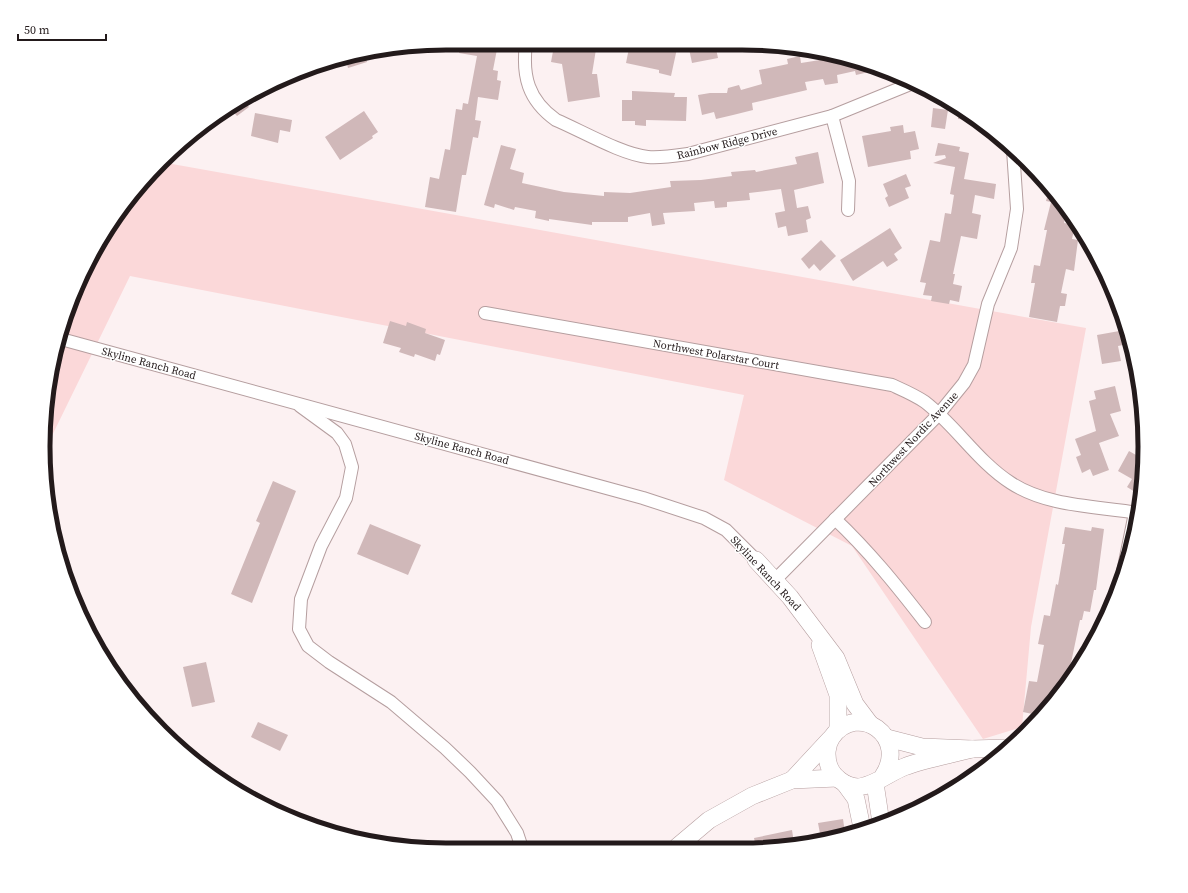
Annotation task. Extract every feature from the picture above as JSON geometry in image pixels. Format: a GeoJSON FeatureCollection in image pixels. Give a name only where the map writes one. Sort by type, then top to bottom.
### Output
{"type":"FeatureCollection","features":[{"type":"Feature","properties":{"kind":"street","name":"Rainbow Ridge Drive"},"geometry":{"type":"LineString","coordinates":[[526,50],[527,79],[534,99],[544,112],[556,120],[632,154],[647,157],[666,157],[688,154],[832,116],[906,86]]}},
{"type":"Feature","properties":{"kind":"street"},"geometry":{"type":"LineString","coordinates":[[832,116],[849,180],[848,210]]}},
{"type":"Feature","properties":{"kind":"street","name":"Northwest Nordic Avenue"},"geometry":{"type":"LineString","coordinates":[[775,580],[938,415],[964,383],[974,364],[988,304],[1011,248],[1018,209],[1014,158]]}},
{"type":"Feature","properties":{"kind":"street","name":"Northwest Polarstar Court"},"geometry":{"type":"LineString","coordinates":[[485,312],[892,385],[925,402],[996,472],[1012,484],[1029,492],[1059,501],[1132,512]]}},
{"type":"Feature","properties":{"kind":"street","name":"Skyline Ranch Road"},"geometry":{"type":"LineString","coordinates":[[65,340],[635,496],[704,518],[726,530],[790,597],[836,658],[856,704],[870,724]]}},
{"type":"Feature","properties":{"kind":"street"},"geometry":{"type":"LineString","coordinates":[[294,402],[337,433],[345,444],[352,467],[346,498],[321,546],[301,599],[299,629],[308,646],[329,662],[391,702],[470,772],[497,801],[517,833],[520,843]]}},
{"type":"Feature","properties":{"kind":"street"},"geometry":{"type":"LineString","coordinates":[[835,520],[860,543],[883,568],[925,622]]}},
{"type":"Feature","properties":{"kind":"street","name":"Skyline Ranch Road"},"geometry":{"type":"LineString","coordinates":[[817,634],[838,695],[834,734]]}},
{"type":"Feature","properties":{"kind":"street"},"geometry":{"type":"LineString","coordinates":[[792,780],[834,734],[847,724],[858,722],[870,724],[879,729],[887,738],[891,747],[889,768],[879,780],[882,817]]}},
{"type":"Feature","properties":{"kind":"street"},"geometry":{"type":"LineString","coordinates":[[834,734],[827,749],[827,760],[831,770],[856,799],[861,824]]}},
{"type":"Feature","properties":{"kind":"street"},"geometry":{"type":"LineString","coordinates":[[887,738],[922,747],[972,749],[999,748]]}},
{"type":"Feature","properties":{"kind":"street"},"geometry":{"type":"LineString","coordinates":[[682,843],[709,820],[752,796],[792,780],[841,781],[855,787],[866,786],[905,767],[972,749]]}},
{"type":"Feature","properties":{"kind":"shaded area"},"geometry":{"type":"Polygon","coordinates":[[[169,163],[1086,328],[1031,627],[1022,727],[983,739],[852,546],[724,480],[744,395],[130,276],[50,439],[53,395],[58,369],[71,319],[80,295],[103,248],[117,226],[148,185],[169,163]]]}},
{"type":"Feature","properties":{"kind":"building"},"geometry":{"type":"Polygon","coordinates":[[[460,50],[497,50],[493,70],[498,71],[497,80],[501,81],[498,100],[478,97],[475,120],[481,121],[478,138],[473,137],[466,175],[462,175],[456,212],[425,207],[430,177],[439,179],[445,149],[450,150],[456,109],[462,110],[463,103],[468,104],[477,56],[459,53],[460,50]]]}},
{"type":"Feature","properties":{"kind":"building"},"geometry":{"type":"Polygon","coordinates":[[[553,50],[596,50],[592,74],[597,74],[600,97],[568,102],[562,64],[551,62],[553,50]]]}},
{"type":"Feature","properties":{"kind":"building"},"geometry":{"type":"Polygon","coordinates":[[[629,50],[677,50],[671,76],[659,73],[659,70],[626,63],[629,50]]]}},
{"type":"Feature","properties":{"kind":"building"},"geometry":{"type":"Polygon","coordinates":[[[689,50],[716,50],[718,58],[692,63],[689,50]]]}},
{"type":"Feature","properties":{"kind":"building"},"geometry":{"type":"Polygon","coordinates":[[[800,56],[801,63],[820,60],[820,58],[871,72],[856,75],[855,71],[837,75],[838,83],[825,85],[823,79],[805,82],[807,90],[752,103],[753,110],[716,119],[714,112],[702,115],[698,95],[727,93],[728,88],[739,85],[741,90],[762,84],[759,70],[788,64],[787,59],[800,56]]]}},
{"type":"Feature","properties":{"kind":"building"},"geometry":{"type":"Polygon","coordinates":[[[366,59],[367,62],[348,68],[347,63],[366,59]]]}},
{"type":"Feature","properties":{"kind":"building"},"geometry":{"type":"Polygon","coordinates":[[[632,91],[675,93],[674,97],[687,97],[686,121],[646,120],[646,126],[635,125],[635,121],[622,121],[622,100],[632,100],[632,91]]]}},
{"type":"Feature","properties":{"kind":"building"},"geometry":{"type":"Polygon","coordinates":[[[246,104],[249,107],[237,116],[234,112],[246,104]]]}},
{"type":"Feature","properties":{"kind":"building"},"geometry":{"type":"Polygon","coordinates":[[[933,108],[948,110],[945,129],[931,127],[933,108]]]}},
{"type":"Feature","properties":{"kind":"building"},"geometry":{"type":"Polygon","coordinates":[[[364,111],[378,132],[372,136],[373,138],[340,160],[325,137],[364,111]]]}},
{"type":"Feature","properties":{"kind":"building"},"geometry":{"type":"Polygon","coordinates":[[[255,113],[292,120],[290,132],[280,130],[278,143],[251,136],[255,113]]]}},
{"type":"Feature","properties":{"kind":"building"},"geometry":{"type":"Polygon","coordinates":[[[958,115],[966,120],[958,119],[958,115]]]}},
{"type":"Feature","properties":{"kind":"building"},"geometry":{"type":"Polygon","coordinates":[[[903,125],[904,133],[915,131],[919,149],[910,151],[911,159],[868,167],[862,136],[891,131],[890,127],[903,125]]]}},
{"type":"Feature","properties":{"kind":"building"},"geometry":{"type":"Polygon","coordinates":[[[938,143],[960,147],[959,151],[969,153],[964,179],[996,184],[994,199],[975,195],[972,213],[981,215],[977,239],[961,236],[953,274],[955,274],[953,284],[962,286],[959,302],[950,300],[949,304],[931,301],[932,296],[923,295],[926,283],[920,282],[930,240],[940,242],[945,213],[951,214],[954,195],[950,194],[955,167],[933,163],[946,158],[945,155],[935,156],[938,143]]]}},
{"type":"Feature","properties":{"kind":"building"},"geometry":{"type":"Polygon","coordinates":[[[501,145],[516,149],[510,169],[524,173],[522,183],[564,192],[604,196],[604,192],[630,193],[671,187],[670,181],[701,180],[732,176],[731,172],[755,170],[756,172],[797,164],[795,157],[818,152],[824,183],[794,190],[797,208],[808,206],[811,218],[806,220],[808,232],[788,236],[786,226],[778,228],[775,213],[785,211],[781,189],[749,193],[750,200],[727,202],[727,207],[715,208],[714,201],[694,203],[695,211],[663,213],[665,224],[652,226],[650,213],[628,217],[628,222],[592,222],[592,225],[549,219],[549,221],[535,218],[536,211],[515,207],[514,210],[495,204],[494,208],[484,205],[501,145]]]}},
{"type":"Feature","properties":{"kind":"building"},"geometry":{"type":"Polygon","coordinates":[[[906,174],[911,186],[905,188],[909,198],[889,207],[885,198],[888,196],[883,184],[906,174]]]}},
{"type":"Feature","properties":{"kind":"building"},"geometry":{"type":"Polygon","coordinates":[[[1048,195],[1065,218],[1064,223],[1070,224],[1074,230],[1072,239],[1078,240],[1074,271],[1066,269],[1061,293],[1067,294],[1065,306],[1060,306],[1057,322],[1029,317],[1035,283],[1031,283],[1034,265],[1040,266],[1047,230],[1044,230],[1051,202],[1046,201],[1048,195]]]}},
{"type":"Feature","properties":{"kind":"building"},"geometry":{"type":"Polygon","coordinates":[[[890,228],[902,248],[894,254],[898,260],[887,267],[883,261],[853,281],[840,260],[890,228]]]}},
{"type":"Feature","properties":{"kind":"building"},"geometry":{"type":"Polygon","coordinates":[[[821,240],[836,256],[820,271],[814,264],[809,269],[801,259],[821,240]]]}},
{"type":"Feature","properties":{"kind":"building"},"geometry":{"type":"Polygon","coordinates":[[[390,321],[406,326],[407,322],[426,329],[425,333],[445,340],[440,355],[437,354],[435,361],[415,354],[414,357],[399,352],[401,348],[383,343],[390,321]]]}},
{"type":"Feature","properties":{"kind":"building"},"geometry":{"type":"Polygon","coordinates":[[[1120,331],[1124,345],[1118,346],[1121,361],[1102,364],[1097,335],[1120,331]]]}},
{"type":"Feature","properties":{"kind":"building"},"geometry":{"type":"Polygon","coordinates":[[[1115,386],[1121,411],[1110,414],[1119,436],[1099,443],[1109,470],[1093,476],[1090,469],[1082,473],[1076,457],[1081,455],[1075,439],[1096,431],[1089,401],[1096,399],[1094,391],[1115,386]]]}},
{"type":"Feature","properties":{"kind":"building"},"geometry":{"type":"Polygon","coordinates":[[[1129,451],[1138,456],[1135,492],[1127,487],[1132,479],[1118,471],[1129,451]]]}},
{"type":"Feature","properties":{"kind":"building"},"geometry":{"type":"Polygon","coordinates":[[[273,481],[296,491],[252,603],[231,594],[260,523],[256,521],[273,481]]]}},
{"type":"Feature","properties":{"kind":"building"},"geometry":{"type":"Polygon","coordinates":[[[370,524],[421,545],[408,575],[357,554],[370,524]]]}},
{"type":"Feature","properties":{"kind":"building"},"geometry":{"type":"Polygon","coordinates":[[[1065,527],[1091,531],[1092,527],[1104,529],[1096,590],[1094,590],[1090,612],[1084,611],[1082,620],[1080,620],[1070,669],[1034,714],[1023,712],[1029,681],[1037,682],[1044,645],[1038,644],[1044,615],[1050,616],[1056,584],[1058,585],[1065,544],[1062,544],[1065,527]]]}},
{"type":"Feature","properties":{"kind":"building"},"geometry":{"type":"Polygon","coordinates":[[[206,662],[215,702],[192,707],[183,667],[206,662]]]}},
{"type":"Feature","properties":{"kind":"building"},"geometry":{"type":"Polygon","coordinates":[[[258,722],[288,735],[280,751],[251,737],[258,722]]]}},
{"type":"Feature","properties":{"kind":"building"},"geometry":{"type":"Polygon","coordinates":[[[843,819],[844,829],[820,835],[818,823],[843,819]]]}},
{"type":"Feature","properties":{"kind":"building"},"geometry":{"type":"Polygon","coordinates":[[[792,830],[794,840],[755,842],[754,838],[792,830]]]}}]}
